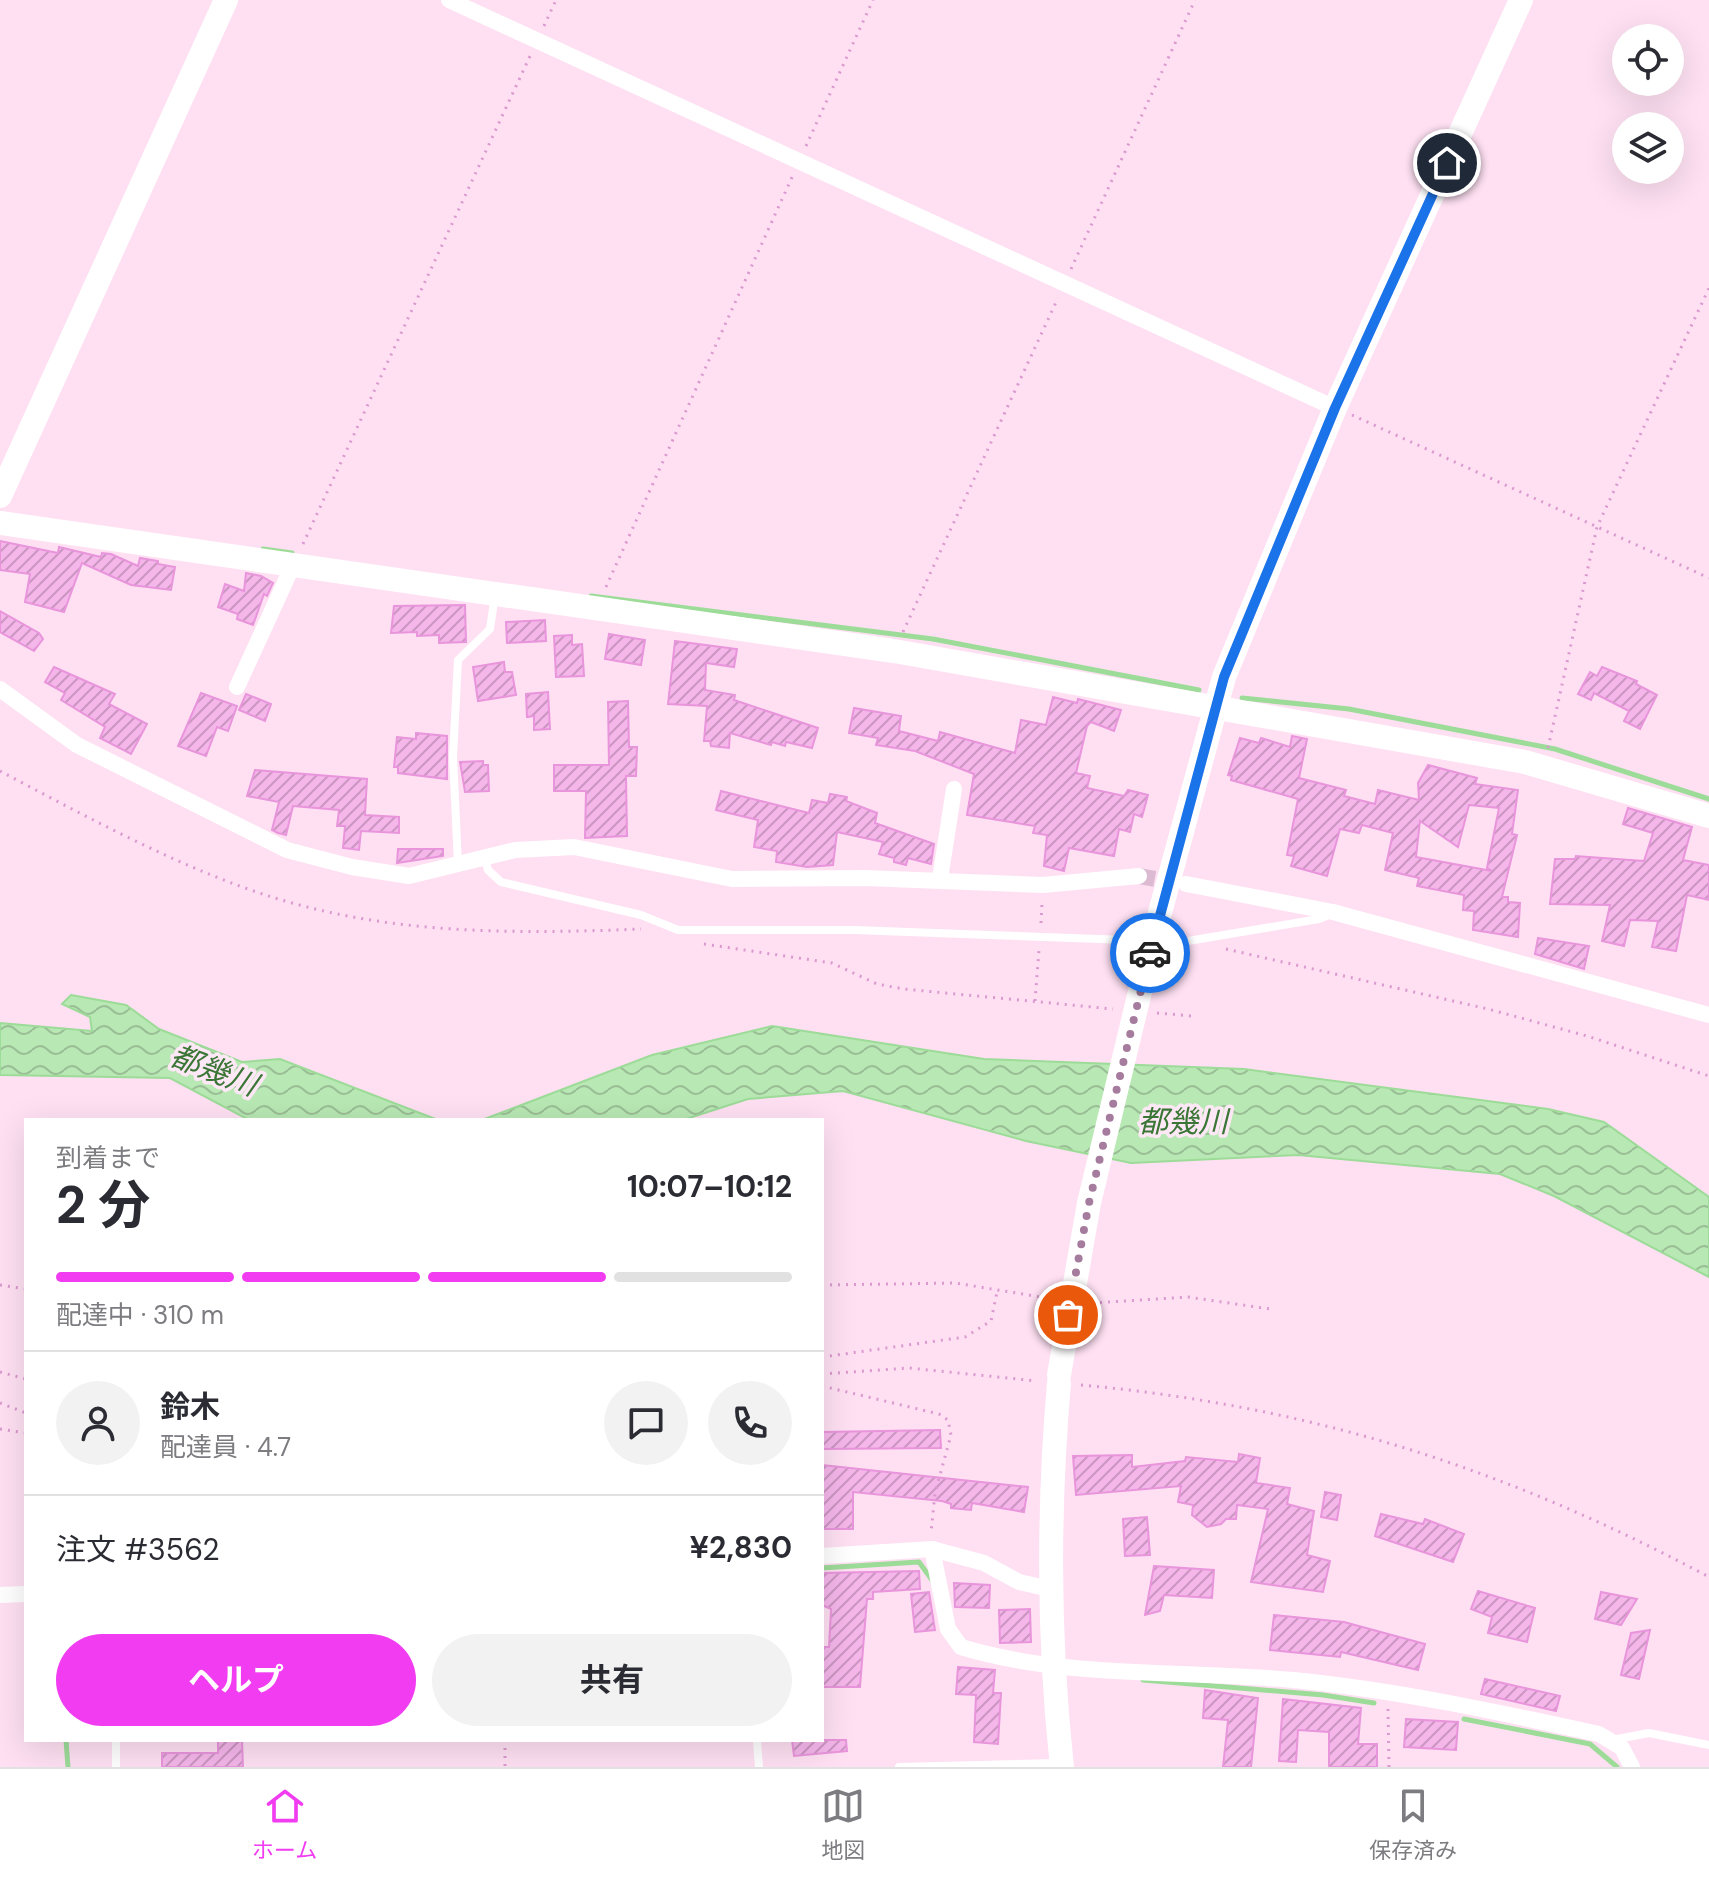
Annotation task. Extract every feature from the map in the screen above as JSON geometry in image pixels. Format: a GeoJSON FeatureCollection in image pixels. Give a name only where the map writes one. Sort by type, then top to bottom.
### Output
{"type":"FeatureCollection","features":[{"type":"Feature","properties":{"kind":"street"},"geometry":{"type":"LineString","coordinates":[[0,496],[226,0]]}},
{"type":"Feature","properties":{"kind":"street"},"geometry":{"type":"LineString","coordinates":[[449,0],[1335,408]]}},
{"type":"Feature","properties":{"kind":"street"},"geometry":{"type":"LineString","coordinates":[[1062,1765],[1050,1589],[1053,1457],[1059,1381],[1089,1203],[1152,945],[1214,707],[1335,408],[1521,0]]}},
{"type":"Feature","properties":{"kind":"street"},"geometry":{"type":"LineString","coordinates":[[0,523],[894,651],[1543,767],[1709,816]]}},
{"type":"Feature","properties":{"kind":"street"},"geometry":{"type":"LineString","coordinates":[[237,687],[293,565]]}},
{"type":"Feature","properties":{"kind":"street"},"geometry":{"type":"LineString","coordinates":[[0,689],[77,745],[287,850],[352,867],[409,876],[515,850],[574,847],[732,879],[940,879],[1043,885],[1139,876]]}},
{"type":"Feature","properties":{"kind":"street"},"geometry":{"type":"LineString","coordinates":[[940,879],[954,789]]}},
{"type":"Feature","properties":{"kind":"street"},"geometry":{"type":"LineString","coordinates":[[1186,884],[1333,912],[1709,1015]]}},
{"type":"Feature","properties":{"kind":"street"},"geometry":{"type":"LineString","coordinates":[[824,1556],[932,1549],[984,1563],[1019,1582],[1050,1589]]}},
{"type":"Feature","properties":{"kind":"street"},"geometry":{"type":"LineString","coordinates":[[932,1549],[953,1641],[979,1652],[1054,1667],[1295,1680],[1388,1693],[1599,1734],[1622,1748],[1632,1767]]}},
{"type":"Feature","properties":{"kind":"street"},"geometry":{"type":"LineString","coordinates":[[0,1595],[24,1594]]}},
{"type":"Feature","properties":{"kind":"lane"},"geometry":{"type":"LineString","coordinates":[[458,864],[453,757],[458,660],[490,629],[495,594]]}},
{"type":"Feature","properties":{"kind":"lane"},"geometry":{"type":"LineString","coordinates":[[485,857],[488,870],[501,882],[641,915],[678,930],[854,930],[1152,945],[1319,919],[1333,912]]}},
{"type":"Feature","properties":{"kind":"lane"},"geometry":{"type":"LineString","coordinates":[[1610,1741],[1649,1733],[1709,1745]]}},
{"type":"Feature","properties":{"kind":"lane"},"geometry":{"type":"LineString","coordinates":[[116,1742],[116,1767]]}},
{"type":"Feature","properties":{"kind":"lane"},"geometry":{"type":"LineString","coordinates":[[757,1742],[759,1767]]}},
{"type":"Feature","properties":{"kind":"lane"},"geometry":{"type":"LineString","coordinates":[[899,1767],[1062,1765]]}},
{"type":"Feature","properties":{"kind":"path"},"geometry":{"type":"LineString","coordinates":[[293,565],[556,0]]}},
{"type":"Feature","properties":{"kind":"path"},"geometry":{"type":"LineString","coordinates":[[596,609],[873,0]]}},
{"type":"Feature","properties":{"kind":"path"},"geometry":{"type":"LineString","coordinates":[[894,651],[1195,0]]}},
{"type":"Feature","properties":{"kind":"path"},"geometry":{"type":"LineString","coordinates":[[1543,767],[1597,527],[1709,288]]}},
{"type":"Feature","properties":{"kind":"path"},"geometry":{"type":"LineString","coordinates":[[1335,408],[1709,578]]}},
{"type":"Feature","properties":{"kind":"path"},"geometry":{"type":"LineString","coordinates":[[0,771],[215,875],[273,898],[397,925],[475,932],[643,929]]}},
{"type":"Feature","properties":{"kind":"path"},"geometry":{"type":"LineString","coordinates":[[1041,932],[1042,895]]}},
{"type":"Feature","properties":{"kind":"path"},"geometry":{"type":"LineString","coordinates":[[678,930],[705,945],[832,963],[877,984],[1116,1009]]}},
{"type":"Feature","properties":{"kind":"path"},"geometry":{"type":"LineString","coordinates":[[1035,1001],[1040,943]]}},
{"type":"Feature","properties":{"kind":"path"},"geometry":{"type":"LineString","coordinates":[[1218,948],[1488,1009],[1587,1036],[1709,1076]]}},
{"type":"Feature","properties":{"kind":"path"},"geometry":{"type":"LineString","coordinates":[[1146,1012],[1192,1016]]}},
{"type":"Feature","properties":{"kind":"path"},"geometry":{"type":"LineString","coordinates":[[824,1285],[942,1283],[1056,1300]]}},
{"type":"Feature","properties":{"kind":"path"},"geometry":{"type":"LineString","coordinates":[[0,1285],[24,1289]]}},
{"type":"Feature","properties":{"kind":"path"},"geometry":{"type":"LineString","coordinates":[[824,1357],[965,1337],[991,1321],[997,1291]]}},
{"type":"Feature","properties":{"kind":"path"},"geometry":{"type":"LineString","coordinates":[[1085,1302],[1188,1297],[1270,1309]]}},
{"type":"Feature","properties":{"kind":"path"},"geometry":{"type":"LineString","coordinates":[[824,1374],[909,1368],[1161,1392],[1264,1409],[1463,1465],[1539,1495],[1709,1577]]}},
{"type":"Feature","properties":{"kind":"path"},"geometry":{"type":"LineString","coordinates":[[0,1372],[24,1378]]}},
{"type":"Feature","properties":{"kind":"path"},"geometry":{"type":"LineString","coordinates":[[824,1386],[939,1414],[948,1420],[951,1435],[935,1493],[932,1549]]}},
{"type":"Feature","properties":{"kind":"path"},"geometry":{"type":"LineString","coordinates":[[0,1403],[24,1412]]}},
{"type":"Feature","properties":{"kind":"path"},"geometry":{"type":"LineString","coordinates":[[0,1429],[24,1433]]}},
{"type":"Feature","properties":{"kind":"path"},"geometry":{"type":"LineString","coordinates":[[1388,1693],[1389,1767]]}},
{"type":"Feature","properties":{"kind":"path"},"geometry":{"type":"LineString","coordinates":[[505,1742],[505,1767]]}},
{"type":"Feature","properties":{"kind":"water","name":"都幾川"},"geometry":{"type":"Polygon","coordinates":[[[71,995],[126,1005],[159,1029],[242,1062],[280,1059],[433,1118],[245,1118],[170,1078],[0,1075],[0,1023],[92,1031],[90,1017],[62,1004],[71,995]]]}},
{"type":"Feature","properties":{"kind":"water","name":"都幾川"},"geometry":{"type":"Polygon","coordinates":[[[772,1026],[984,1059],[1244,1069],[1548,1109],[1604,1122],[1709,1197],[1709,1277],[1554,1196],[1500,1174],[1298,1155],[1131,1163],[1026,1141],[843,1091],[748,1099],[689,1118],[487,1118],[652,1055],[772,1026]]]}},
{"type":"Feature","properties":{"kind":"building"},"geometry":{"type":"Polygon","coordinates":[[[0,541],[58,553],[59,547],[101,557],[102,553],[111,554],[138,566],[140,558],[158,561],[158,564],[175,567],[171,590],[131,585],[82,563],[64,612],[25,602],[30,574],[0,570],[0,541]]]}},
{"type":"Feature","properties":{"kind":"building"},"geometry":{"type":"Polygon","coordinates":[[[246,573],[273,583],[267,596],[264,594],[253,625],[237,619],[238,614],[218,607],[225,584],[244,591],[246,573]]]}},
{"type":"Feature","properties":{"kind":"building"},"geometry":{"type":"Polygon","coordinates":[[[465,605],[466,642],[439,643],[439,635],[391,633],[394,606],[465,605]]]}},
{"type":"Feature","properties":{"kind":"building"},"geometry":{"type":"Polygon","coordinates":[[[0,611],[39,633],[43,639],[34,651],[0,632],[0,611]]]}},
{"type":"Feature","properties":{"kind":"building"},"geometry":{"type":"Polygon","coordinates":[[[545,620],[546,641],[507,643],[506,622],[545,620]]]}},
{"type":"Feature","properties":{"kind":"building"},"geometry":{"type":"Polygon","coordinates":[[[609,634],[645,640],[641,665],[605,659],[609,634]]]}},
{"type":"Feature","properties":{"kind":"building"},"geometry":{"type":"Polygon","coordinates":[[[572,635],[572,645],[582,644],[584,676],[556,677],[554,636],[572,635]]]}},
{"type":"Feature","properties":{"kind":"building"},"geometry":{"type":"Polygon","coordinates":[[[675,641],[737,649],[734,667],[706,663],[705,690],[735,695],[734,700],[818,728],[812,748],[786,742],[785,746],[772,742],[771,745],[730,733],[729,748],[711,746],[710,741],[704,741],[707,706],[668,704],[675,641]]]}},
{"type":"Feature","properties":{"kind":"building"},"geometry":{"type":"Polygon","coordinates":[[[504,662],[505,672],[512,672],[516,695],[478,701],[473,667],[504,662]]]}},
{"type":"Feature","properties":{"kind":"building"},"geometry":{"type":"Polygon","coordinates":[[[54,667],[115,694],[109,704],[147,724],[131,754],[100,738],[105,727],[61,700],[65,693],[45,682],[54,667]]]}},
{"type":"Feature","properties":{"kind":"building"},"geometry":{"type":"Polygon","coordinates":[[[1602,667],[1637,681],[1636,684],[1657,695],[1640,729],[1624,721],[1629,711],[1594,693],[1591,700],[1578,694],[1590,672],[1597,676],[1602,667]]]}},
{"type":"Feature","properties":{"kind":"building"},"geometry":{"type":"Polygon","coordinates":[[[548,692],[550,729],[534,730],[534,716],[527,717],[526,694],[548,692]]]}},
{"type":"Feature","properties":{"kind":"building"},"geometry":{"type":"Polygon","coordinates":[[[201,693],[237,706],[228,731],[217,727],[206,756],[178,746],[201,693]]]}},
{"type":"Feature","properties":{"kind":"building"},"geometry":{"type":"Polygon","coordinates":[[[246,694],[271,704],[265,721],[239,710],[246,694]]]}},
{"type":"Feature","properties":{"kind":"building"},"geometry":{"type":"Polygon","coordinates":[[[1053,697],[1077,703],[1078,699],[1121,710],[1114,731],[1091,722],[1087,726],[1076,773],[1090,776],[1087,788],[1124,796],[1128,790],[1148,795],[1142,817],[1134,814],[1130,832],[1119,829],[1114,856],[1069,848],[1064,871],[1044,866],[1047,835],[1033,833],[1035,826],[967,815],[974,774],[915,751],[876,745],[878,738],[849,733],[854,708],[901,716],[899,731],[938,741],[940,732],[1015,753],[1021,720],[1046,725],[1053,697]]]}},
{"type":"Feature","properties":{"kind":"building"},"geometry":{"type":"Polygon","coordinates":[[[628,701],[629,747],[637,747],[636,776],[626,776],[627,836],[585,838],[586,791],[554,791],[554,765],[609,765],[608,702],[628,701]]]}},
{"type":"Feature","properties":{"kind":"building"},"geometry":{"type":"Polygon","coordinates":[[[416,733],[447,736],[447,779],[398,773],[398,767],[394,767],[397,737],[416,739],[416,733]]]}},
{"type":"Feature","properties":{"kind":"building"},"geometry":{"type":"Polygon","coordinates":[[[1292,736],[1307,739],[1299,778],[1346,790],[1344,796],[1375,804],[1378,790],[1419,800],[1418,783],[1428,765],[1477,778],[1475,784],[1518,790],[1512,834],[1517,835],[1502,897],[1508,897],[1508,902],[1520,903],[1518,937],[1473,930],[1474,911],[1463,910],[1464,895],[1417,886],[1419,878],[1385,870],[1393,833],[1362,825],[1359,833],[1340,829],[1327,876],[1291,866],[1294,856],[1287,855],[1298,799],[1231,780],[1232,776],[1228,775],[1240,738],[1259,743],[1261,738],[1290,747],[1292,736]],[[1469,805],[1458,847],[1420,821],[1416,857],[1492,871],[1487,868],[1499,808],[1469,805]]]}},
{"type":"Feature","properties":{"kind":"building"},"geometry":{"type":"Polygon","coordinates":[[[483,761],[483,765],[488,765],[489,791],[465,792],[460,762],[483,761]]]}},
{"type":"Feature","properties":{"kind":"building"},"geometry":{"type":"Polygon","coordinates":[[[255,770],[367,779],[365,815],[399,817],[399,833],[361,831],[359,850],[343,848],[345,826],[337,826],[339,810],[293,806],[286,835],[278,833],[272,830],[279,802],[247,796],[255,770]]]}},
{"type":"Feature","properties":{"kind":"building"},"geometry":{"type":"Polygon","coordinates":[[[721,791],[809,813],[812,800],[828,803],[830,794],[847,797],[846,801],[877,813],[875,823],[934,844],[931,864],[908,858],[906,865],[894,862],[894,858],[879,854],[883,842],[837,832],[833,865],[807,867],[776,862],[777,851],[754,847],[758,820],[716,810],[721,791]]]}},
{"type":"Feature","properties":{"kind":"building"},"geometry":{"type":"Polygon","coordinates":[[[1628,808],[1692,827],[1683,860],[1709,865],[1709,900],[1687,895],[1676,951],[1652,947],[1658,921],[1630,920],[1624,946],[1602,941],[1610,905],[1550,904],[1555,859],[1575,859],[1576,856],[1644,861],[1653,833],[1623,824],[1628,808]]]}},
{"type":"Feature","properties":{"kind":"building"},"geometry":{"type":"Polygon","coordinates":[[[398,849],[443,849],[443,856],[397,863],[398,849]]]}},
{"type":"Feature","properties":{"kind":"building"},"geometry":{"type":"Polygon","coordinates":[[[1538,938],[1589,946],[1584,969],[1535,954],[1538,938]]]}},
{"type":"Feature","properties":{"kind":"building"},"geometry":{"type":"Polygon","coordinates":[[[940,1430],[941,1448],[824,1449],[824,1432],[940,1430]]]}},
{"type":"Feature","properties":{"kind":"building"},"geometry":{"type":"Polygon","coordinates":[[[1239,1454],[1260,1458],[1256,1483],[1290,1488],[1287,1504],[1314,1511],[1307,1555],[1330,1561],[1323,1592],[1251,1582],[1268,1509],[1237,1505],[1236,1519],[1226,1519],[1221,1524],[1207,1527],[1192,1515],[1193,1505],[1178,1502],[1181,1486],[1076,1495],[1073,1456],[1132,1455],[1132,1467],[1185,1461],[1186,1457],[1238,1462],[1239,1454]]]}},
{"type":"Feature","properties":{"kind":"building"},"geometry":{"type":"Polygon","coordinates":[[[824,1465],[1028,1487],[1024,1512],[972,1503],[971,1510],[951,1508],[951,1504],[942,1501],[853,1492],[853,1529],[824,1529],[824,1465]]]}},
{"type":"Feature","properties":{"kind":"building"},"geometry":{"type":"Polygon","coordinates":[[[1325,1492],[1341,1495],[1337,1520],[1321,1517],[1325,1492]]]}},
{"type":"Feature","properties":{"kind":"building"},"geometry":{"type":"Polygon","coordinates":[[[1381,1514],[1423,1524],[1425,1519],[1464,1534],[1453,1562],[1375,1536],[1381,1514]]]}},
{"type":"Feature","properties":{"kind":"building"},"geometry":{"type":"Polygon","coordinates":[[[1147,1517],[1150,1555],[1125,1556],[1123,1519],[1147,1517]]]}},
{"type":"Feature","properties":{"kind":"building"},"geometry":{"type":"Polygon","coordinates":[[[1154,1566],[1214,1570],[1212,1598],[1164,1595],[1160,1611],[1145,1615],[1154,1566]]]}},
{"type":"Feature","properties":{"kind":"building"},"geometry":{"type":"Polygon","coordinates":[[[919,1571],[920,1589],[873,1592],[873,1599],[867,1599],[860,1687],[824,1687],[824,1647],[829,1647],[831,1609],[824,1606],[824,1573],[919,1571]]]}},
{"type":"Feature","properties":{"kind":"building"},"geometry":{"type":"Polygon","coordinates":[[[954,1583],[990,1585],[989,1608],[955,1607],[954,1583]]]}},
{"type":"Feature","properties":{"kind":"building"},"geometry":{"type":"Polygon","coordinates":[[[1478,1591],[1535,1608],[1527,1642],[1488,1633],[1492,1617],[1471,1609],[1478,1591]]]}},
{"type":"Feature","properties":{"kind":"building"},"geometry":{"type":"Polygon","coordinates":[[[929,1592],[935,1630],[915,1632],[911,1594],[929,1592]]]}},
{"type":"Feature","properties":{"kind":"building"},"geometry":{"type":"Polygon","coordinates":[[[1601,1592],[1637,1599],[1621,1625],[1595,1619],[1601,1592]]]}},
{"type":"Feature","properties":{"kind":"building"},"geometry":{"type":"Polygon","coordinates":[[[1030,1609],[1031,1642],[1000,1643],[999,1610],[1030,1609]]]}},
{"type":"Feature","properties":{"kind":"building"},"geometry":{"type":"Polygon","coordinates":[[[1274,1615],[1344,1622],[1425,1644],[1418,1670],[1341,1652],[1340,1657],[1270,1650],[1274,1615]]]}},
{"type":"Feature","properties":{"kind":"building"},"geometry":{"type":"Polygon","coordinates":[[[1650,1630],[1639,1679],[1621,1675],[1631,1633],[1650,1630]]]}},
{"type":"Feature","properties":{"kind":"building"},"geometry":{"type":"Polygon","coordinates":[[[958,1667],[995,1670],[993,1693],[1001,1693],[998,1744],[974,1742],[976,1695],[956,1694],[958,1667]]]}},
{"type":"Feature","properties":{"kind":"building"},"geometry":{"type":"Polygon","coordinates":[[[1485,1679],[1560,1696],[1556,1711],[1481,1694],[1485,1679]]]}},
{"type":"Feature","properties":{"kind":"building"},"geometry":{"type":"Polygon","coordinates":[[[1205,1690],[1258,1698],[1251,1767],[1223,1767],[1228,1720],[1203,1718],[1205,1690]]]}},
{"type":"Feature","properties":{"kind":"building"},"geometry":{"type":"Polygon","coordinates":[[[1283,1699],[1361,1708],[1358,1744],[1377,1744],[1377,1767],[1329,1767],[1329,1732],[1298,1730],[1296,1762],[1279,1761],[1283,1699]]]}},
{"type":"Feature","properties":{"kind":"building"},"geometry":{"type":"Polygon","coordinates":[[[1406,1719],[1458,1722],[1456,1750],[1404,1747],[1406,1719]]]}},
{"type":"Feature","properties":{"kind":"building"},"geometry":{"type":"Polygon","coordinates":[[[846,1740],[847,1751],[794,1756],[792,1742],[846,1740]]]}},
{"type":"Feature","properties":{"kind":"building"},"geometry":{"type":"Polygon","coordinates":[[[218,1742],[242,1742],[243,1767],[162,1767],[162,1753],[218,1753],[218,1742]]]}},
{"type":"Feature","properties":{"kind":"waterway"},"geometry":{"type":"LineString","coordinates":[[263,549],[292,553]]}},
{"type":"Feature","properties":{"kind":"waterway"},"geometry":{"type":"LineString","coordinates":[[591,596],[933,639],[1199,690]]}},
{"type":"Feature","properties":{"kind":"waterway"},"geometry":{"type":"LineString","coordinates":[[1242,698],[1349,709],[1555,749],[1709,799]]}},
{"type":"Feature","properties":{"kind":"waterway"},"geometry":{"type":"LineString","coordinates":[[824,1568],[919,1562],[932,1580]]}},
{"type":"Feature","properties":{"kind":"waterway"},"geometry":{"type":"LineString","coordinates":[[1143,1680],[1323,1695],[1374,1703]]}},
{"type":"Feature","properties":{"kind":"waterway"},"geometry":{"type":"LineString","coordinates":[[1464,1719],[1590,1744],[1617,1767]]}},
{"type":"Feature","properties":{"kind":"waterway"},"geometry":{"type":"LineString","coordinates":[[66,1742],[68,1767]]}},
{"type":"Feature","properties":{"kind":"tunnel"},"geometry":{"type":"LineString","coordinates":[[1139,876],[1177,883]]}},
{"type":"Feature","properties":{"kind":"way so far"},"geometry":{"type":"LineString","coordinates":[[1068,1315],[1089,1203],[1150,953]]}},
{"type":"Feature","properties":{"kind":"route"},"geometry":{"type":"LineString","coordinates":[[1150,953],[1224,677],[1335,408],[1447,163]]}}]}
